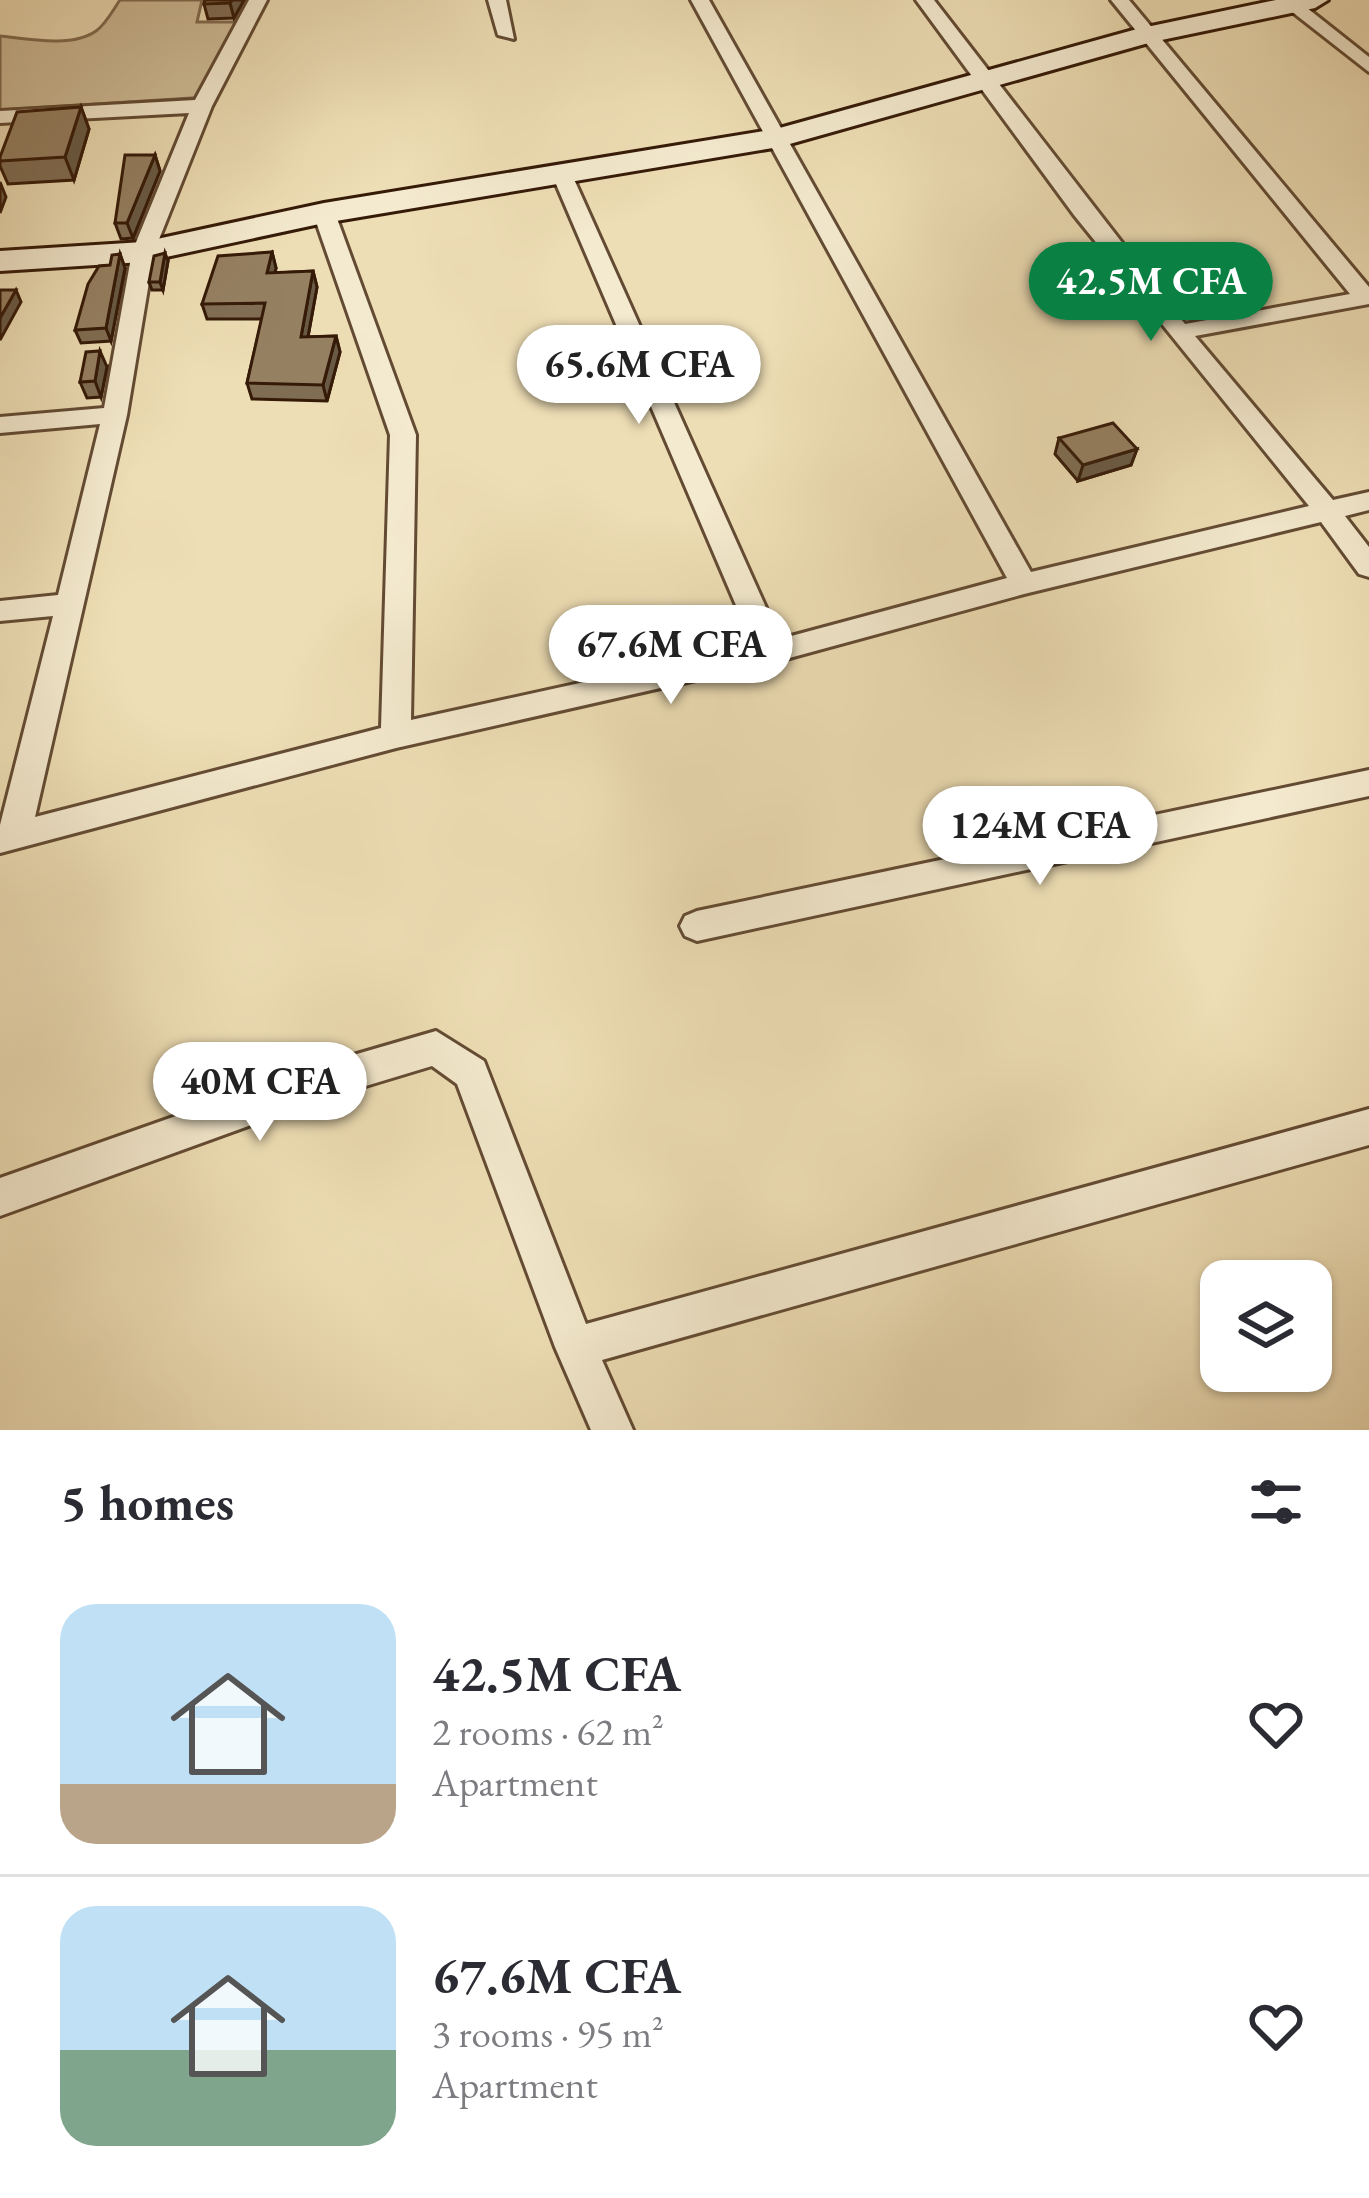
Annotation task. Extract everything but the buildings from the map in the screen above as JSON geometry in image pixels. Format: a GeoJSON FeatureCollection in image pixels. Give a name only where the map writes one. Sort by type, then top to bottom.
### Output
{"type":"FeatureCollection","features":[{"type":"Feature","properties":{"kind":"street"},"geometry":{"type":"LineString","coordinates":[[259,0],[202,106],[143,252],[115,416],[7,837],[396,736],[770,652],[1024,584],[1369,501]]}},
{"type":"Feature","properties":{"kind":"street"},"geometry":{"type":"LineString","coordinates":[[497,0],[507,35]]}},
{"type":"Feature","properties":{"kind":"street"},"geometry":{"type":"LineString","coordinates":[[700,0],[1024,584]]}},
{"type":"Feature","properties":{"kind":"street"},"geometry":{"type":"LineString","coordinates":[[926,0],[1179,332],[1328,509],[1369,567]]}},
{"type":"Feature","properties":{"kind":"street"},"geometry":{"type":"LineString","coordinates":[[1120,0],[1367,297],[1179,332]]}},
{"type":"Feature","properties":{"kind":"street"},"geometry":{"type":"LineString","coordinates":[[0,261],[143,252],[323,214],[779,138],[1147,35],[1297,2],[1369,66]]}},
{"type":"Feature","properties":{"kind":"street"},"geometry":{"type":"LineString","coordinates":[[0,117],[202,106]]}},
{"type":"Feature","properties":{"kind":"street"},"geometry":{"type":"LineString","coordinates":[[563,177],[770,652]]}},
{"type":"Feature","properties":{"kind":"street"},"geometry":{"type":"LineString","coordinates":[[323,214],[403,435],[396,736]]}},
{"type":"Feature","properties":{"kind":"street"},"geometry":{"type":"LineString","coordinates":[[0,425],[115,416]]}},
{"type":"Feature","properties":{"kind":"street"},"geometry":{"type":"LineString","coordinates":[[0,611],[69,604]]}},
{"type":"Feature","properties":{"kind":"street"},"geometry":{"type":"LineString","coordinates":[[697,926],[1369,783]]}},
{"type":"Feature","properties":{"kind":"street"},"geometry":{"type":"LineString","coordinates":[[0,1197],[365,1066],[436,1048],[472,1073],[575,1347],[612,1430]]}},
{"type":"Feature","properties":{"kind":"street"},"geometry":{"type":"LineString","coordinates":[[575,1347],[1369,1127]]}},
{"type":"Feature","properties":{"kind":"shaded area"},"geometry":{"type":"Polygon","coordinates":[[[120,0],[202,0],[197,22],[237,22],[208,97],[0,110],[0,36],[50,41],[86,36],[103,25],[120,0]]]}}]}
